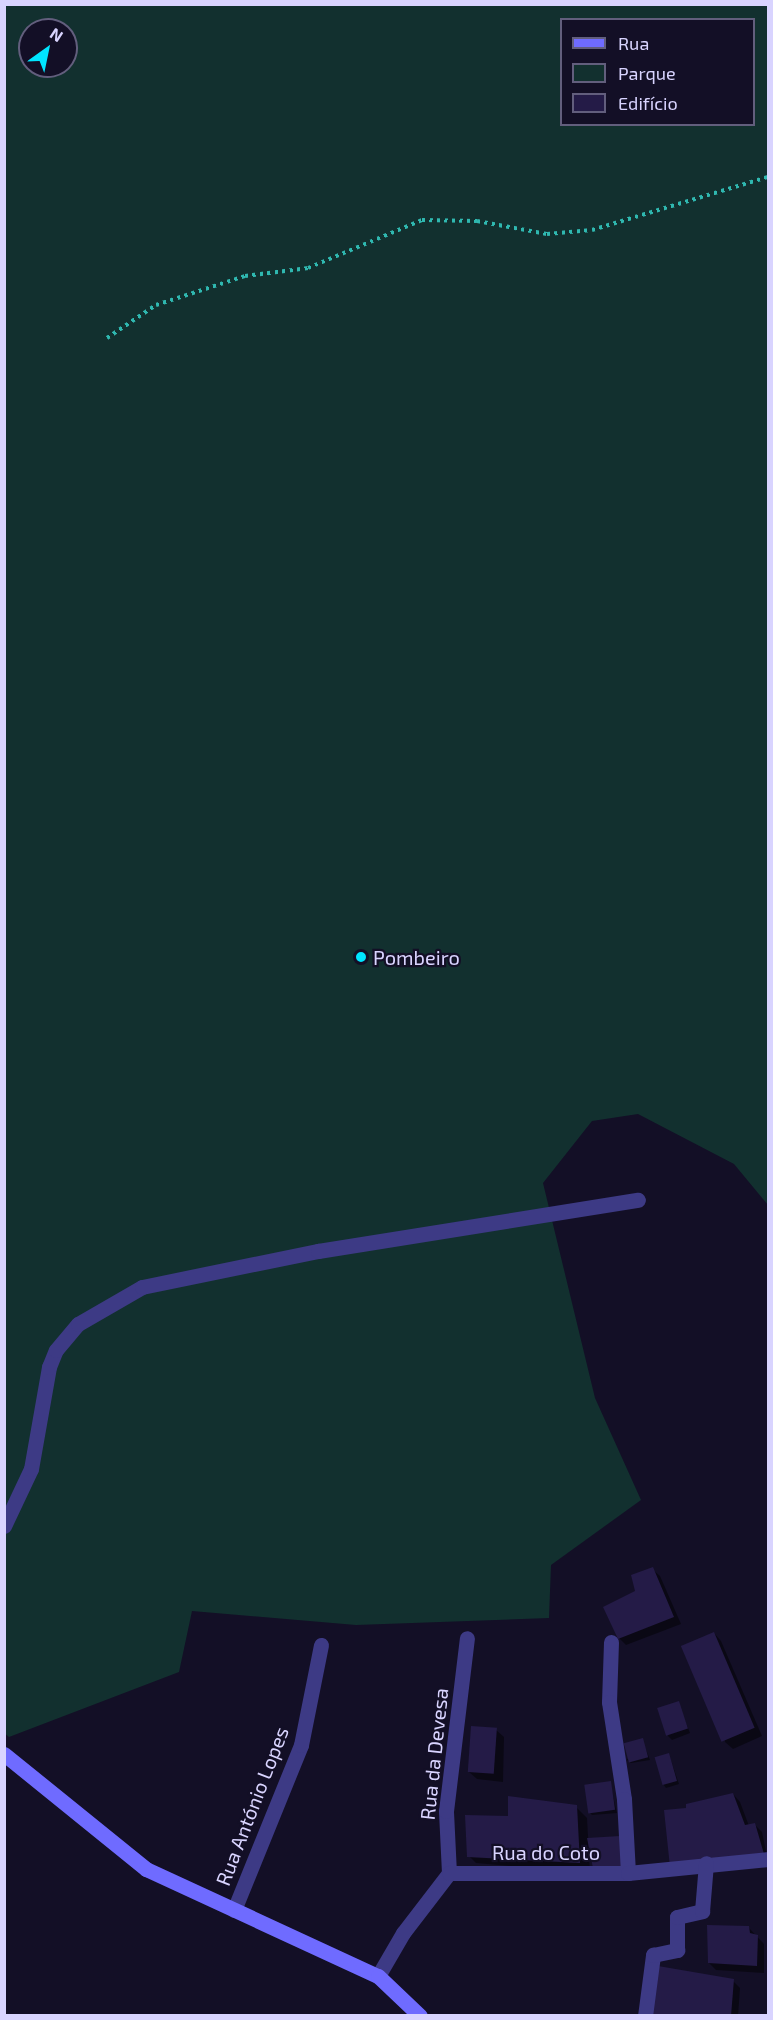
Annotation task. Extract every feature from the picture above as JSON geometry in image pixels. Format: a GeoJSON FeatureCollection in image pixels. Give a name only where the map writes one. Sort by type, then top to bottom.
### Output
{"type":"FeatureCollection","features":[{"type":"Feature","properties":{"kind":"street"},"geometry":{"type":"LineString","coordinates":[[4,1526],[31,1469],[49,1367],[56,1350],[78,1324],[142,1287],[318,1251],[638,1200]]}},
{"type":"Feature","properties":{"kind":"street","name":"Rua da Devesa"},"geometry":{"type":"LineString","coordinates":[[449,1874],[446,1811],[467,1638]]}},
{"type":"Feature","properties":{"kind":"street"},"geometry":{"type":"LineString","coordinates":[[611,1642],[609,1702],[624,1799],[628,1873]]}},
{"type":"Feature","properties":{"kind":"street","name":"Rua António Lopes"},"geometry":{"type":"LineString","coordinates":[[234,1910],[301,1745],[321,1645]]}},
{"type":"Feature","properties":{"kind":"street"},"geometry":{"type":"LineString","coordinates":[[4,1754],[146,1869],[378,1976],[420,2016]]}},
{"type":"Feature","properties":{"kind":"street","name":"Rua do Coto"},"geometry":{"type":"LineString","coordinates":[[449,1874],[628,1873],[706,1863],[768,1860]]}},
{"type":"Feature","properties":{"kind":"street"},"geometry":{"type":"LineString","coordinates":[[645,2016],[653,1955],[677,1950],[677,1917],[702,1911],[706,1863]]}},
{"type":"Feature","properties":{"kind":"street"},"geometry":{"type":"LineString","coordinates":[[378,1976],[403,1933],[449,1874]]}},
{"type":"Feature","properties":{"kind":"path"},"geometry":{"type":"LineString","coordinates":[[107,338],[156,304],[245,276],[308,268],[422,220],[477,221],[547,234],[592,230],[768,177]]}},
{"type":"Feature","properties":{"kind":"green space"},"geometry":{"type":"Polygon","coordinates":[[[4,5],[768,5],[768,1205],[734,1164],[638,1114],[592,1121],[543,1183],[595,1398],[641,1500],[551,1565],[549,1618],[356,1625],[192,1611],[179,1672],[9,1737],[4,1733],[4,5]]]}},
{"type":"Feature","properties":{"kind":"building"},"geometry":{"type":"Polygon","coordinates":[[[653,1567],[674,1617],[618,1639],[603,1607],[635,1591],[631,1575],[653,1567]]]}},
{"type":"Feature","properties":{"kind":"building"},"geometry":{"type":"Polygon","coordinates":[[[714,1632],[755,1728],[721,1742],[681,1646],[714,1632]]]}},
{"type":"Feature","properties":{"kind":"building"},"geometry":{"type":"Polygon","coordinates":[[[679,1701],[688,1729],[666,1736],[657,1708],[679,1701]]]}},
{"type":"Feature","properties":{"kind":"building"},"geometry":{"type":"Polygon","coordinates":[[[471,1726],[497,1728],[494,1774],[468,1772],[471,1726]]]}},
{"type":"Feature","properties":{"kind":"building"},"geometry":{"type":"Polygon","coordinates":[[[643,1738],[648,1757],[629,1762],[624,1743],[643,1738]]]}},
{"type":"Feature","properties":{"kind":"building"},"geometry":{"type":"Polygon","coordinates":[[[669,1753],[677,1781],[663,1785],[655,1757],[669,1753]]]}},
{"type":"Feature","properties":{"kind":"building"},"geometry":{"type":"Polygon","coordinates":[[[611,1781],[615,1810],[588,1813],[584,1785],[611,1781]]]}},
{"type":"Feature","properties":{"kind":"building"},"geometry":{"type":"Polygon","coordinates":[[[733,1793],[745,1825],[755,1823],[764,1854],[670,1867],[664,1810],[686,1808],[686,1804],[733,1793]]]}},
{"type":"Feature","properties":{"kind":"building"},"geometry":{"type":"Polygon","coordinates":[[[508,1796],[577,1805],[580,1863],[467,1857],[465,1815],[508,1816],[508,1796]]]}},
{"type":"Feature","properties":{"kind":"building"},"geometry":{"type":"Polygon","coordinates":[[[620,1836],[624,1867],[593,1868],[587,1838],[620,1836]]]}},
{"type":"Feature","properties":{"kind":"building"},"geometry":{"type":"Polygon","coordinates":[[[707,1925],[749,1926],[750,1933],[758,1935],[757,1966],[708,1963],[707,1925]]]}},
{"type":"Feature","properties":{"kind":"building"},"geometry":{"type":"Polygon","coordinates":[[[658,1966],[734,1979],[731,2016],[652,2016],[658,1966]]]}},
{"type":"Feature","properties":{"kind":"place","name":"Pombeiro"},"geometry":{"type":"Point","coordinates":[361,957]}}]}
